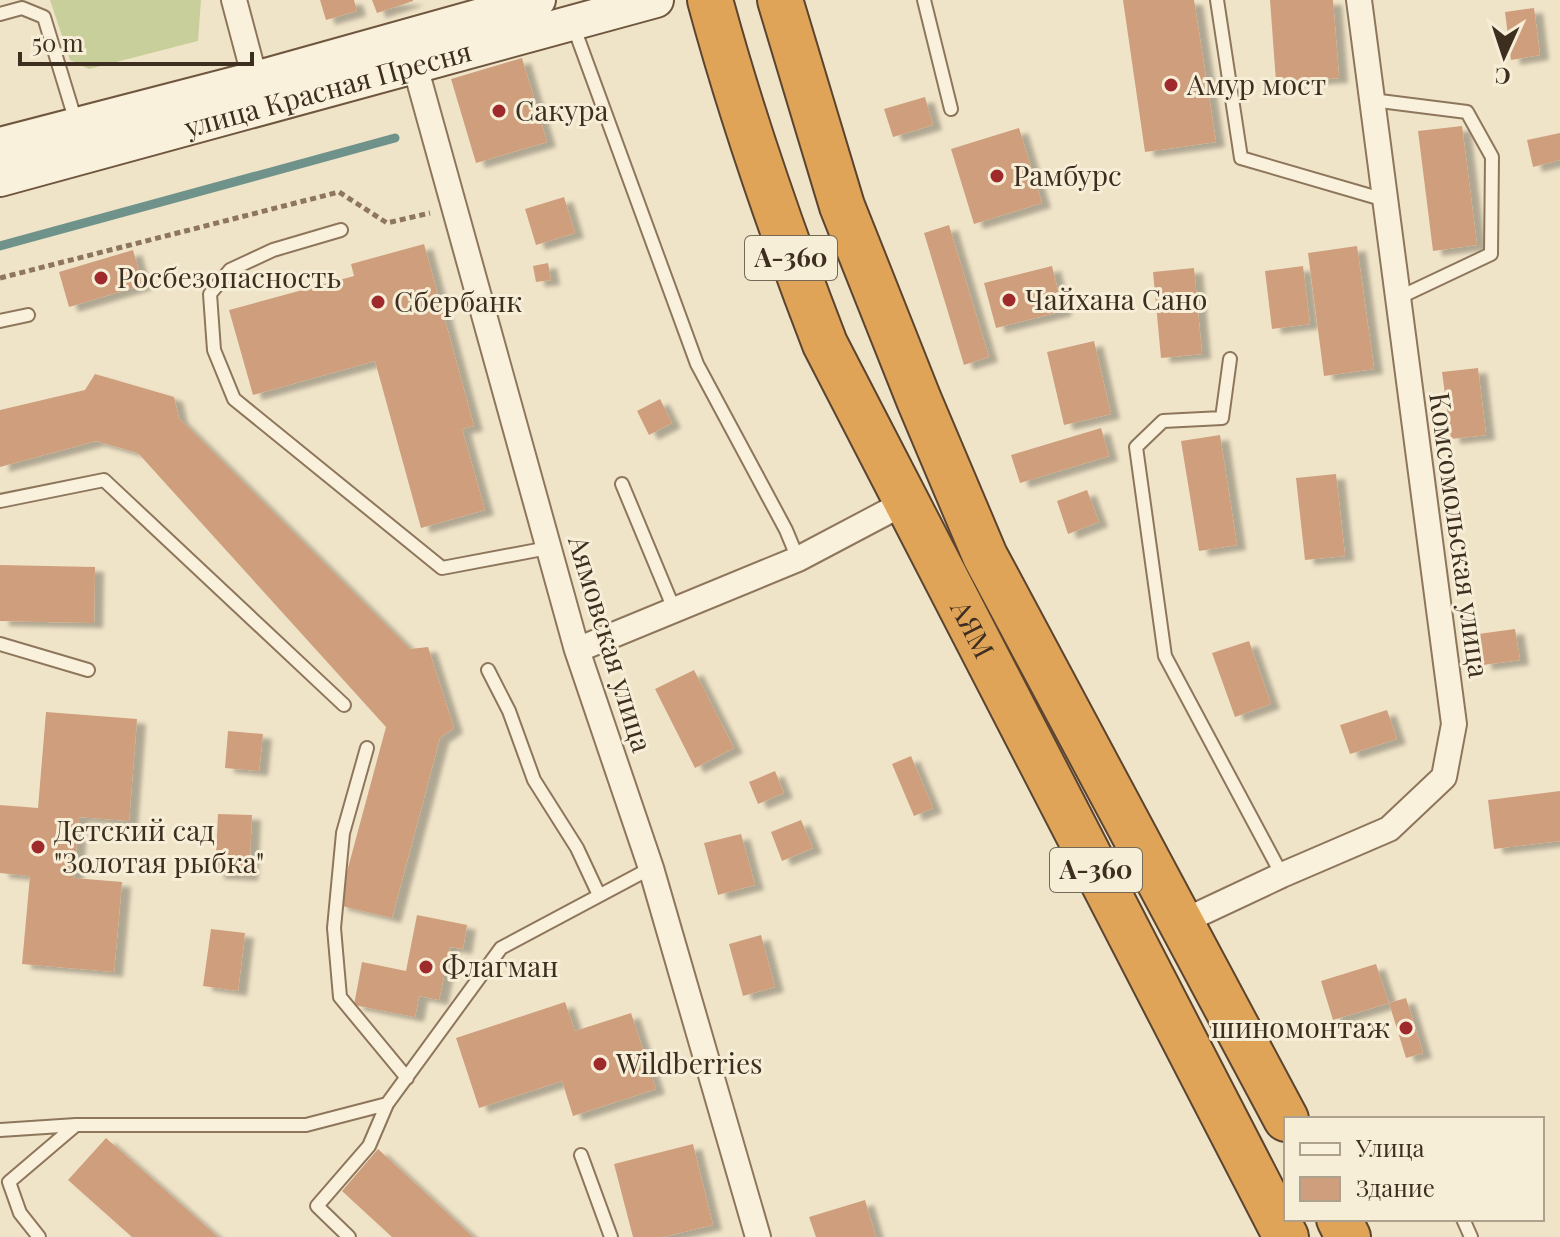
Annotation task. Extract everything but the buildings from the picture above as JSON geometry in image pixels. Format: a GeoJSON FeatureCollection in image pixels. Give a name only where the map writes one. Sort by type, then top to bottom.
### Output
{"type":"FeatureCollection","features":[{"type":"Feature","properties":{"kind":"highway","name":"АЯМ"},"geometry":{"type":"LineString","coordinates":[[710,0],[731,78],[773,208],[825,344],[1286,1237]]}},
{"type":"Feature","properties":{"kind":"highway","name":"АЯМ"},"geometry":{"type":"LineString","coordinates":[[780,0],[842,206],[985,556],[1285,1117]]}},
{"type":"Feature","properties":{"kind":"street"},"geometry":{"type":"LineString","coordinates":[[234,0],[255,79]]}},
{"type":"Feature","properties":{"kind":"street","name":"улица Красная Пресня"},"geometry":{"type":"LineString","coordinates":[[0,145],[255,79],[538,0]]}},
{"type":"Feature","properties":{"kind":"street","name":"улица Красная Пресня"},"geometry":{"type":"LineString","coordinates":[[0,179],[656,0]]}},
{"type":"Feature","properties":{"kind":"street","name":"Комсомольская улица"},"geometry":{"type":"LineString","coordinates":[[1182,922],[1389,829],[1444,777],[1454,724],[1359,0]]}},
{"type":"Feature","properties":{"kind":"street","name":"Аямовская улица"},"geometry":{"type":"LineString","coordinates":[[415,66],[577,650],[651,868],[758,1237]]}},
{"type":"Feature","properties":{"kind":"street"},"geometry":{"type":"LineString","coordinates":[[577,650],[798,559],[906,502]]}},
{"type":"Feature","properties":{"kind":"lane"},"geometry":{"type":"LineString","coordinates":[[924,0],[951,109]]}},
{"type":"Feature","properties":{"kind":"lane"},"geometry":{"type":"LineString","coordinates":[[1217,0],[1241,158],[1385,200]]}},
{"type":"Feature","properties":{"kind":"lane"},"geometry":{"type":"LineString","coordinates":[[0,14],[22,8],[44,17],[77,125]]}},
{"type":"Feature","properties":{"kind":"lane"},"geometry":{"type":"LineString","coordinates":[[572,22],[697,364],[786,530],[798,559]]}},
{"type":"Feature","properties":{"kind":"lane"},"geometry":{"type":"LineString","coordinates":[[1372,100],[1467,112],[1492,157],[1491,254],[1398,298]]}},
{"type":"Feature","properties":{"kind":"lane"},"geometry":{"type":"LineString","coordinates":[[341,230],[273,250],[230,270],[210,294],[214,350],[234,399],[442,568],[548,548]]}},
{"type":"Feature","properties":{"kind":"lane"},"geometry":{"type":"LineString","coordinates":[[0,321],[28,315]]}},
{"type":"Feature","properties":{"kind":"lane"},"geometry":{"type":"LineString","coordinates":[[1230,359],[1222,418],[1163,421],[1136,447],[1165,656],[1282,875]]}},
{"type":"Feature","properties":{"kind":"lane"},"geometry":{"type":"LineString","coordinates":[[0,501],[104,480],[344,705]]}},
{"type":"Feature","properties":{"kind":"lane"},"geometry":{"type":"LineString","coordinates":[[622,484],[674,609]]}},
{"type":"Feature","properties":{"kind":"lane"},"geometry":{"type":"LineString","coordinates":[[0,644],[88,670]]}},
{"type":"Feature","properties":{"kind":"lane"},"geometry":{"type":"LineString","coordinates":[[488,670],[509,711],[534,780],[577,848],[599,895]]}},
{"type":"Feature","properties":{"kind":"lane"},"geometry":{"type":"LineString","coordinates":[[367,748],[343,833],[334,928],[340,997],[407,1078]]}},
{"type":"Feature","properties":{"kind":"lane"},"geometry":{"type":"LineString","coordinates":[[349,1237],[317,1206],[369,1146],[387,1104],[501,948],[651,868]]}},
{"type":"Feature","properties":{"kind":"lane"},"geometry":{"type":"LineString","coordinates":[[0,1130],[76,1125],[306,1125],[387,1104]]}},
{"type":"Feature","properties":{"kind":"lane"},"geometry":{"type":"LineString","coordinates":[[39,1237],[20,1213],[9,1182],[76,1125]]}},
{"type":"Feature","properties":{"kind":"lane"},"geometry":{"type":"LineString","coordinates":[[581,1155],[611,1237]]}},
{"type":"Feature","properties":{"kind":"path"},"geometry":{"type":"LineString","coordinates":[[0,278],[339,192],[387,223],[456,207]]}},
{"type":"Feature","properties":{"kind":"green space"},"geometry":{"type":"Polygon","coordinates":[[[50,0],[201,0],[198,41],[89,69],[70,60],[50,0]]]}},
{"type":"Feature","properties":{"kind":"waterway"},"geometry":{"type":"LineString","coordinates":[[0,246],[395,138]]}},
{"type":"Feature","properties":{"kind":"place","name":"Амур мост"},"geometry":{"type":"Point","coordinates":[1171,85]}},
{"type":"Feature","properties":{"kind":"place","name":"Сакура"},"geometry":{"type":"Point","coordinates":[499,111]}},
{"type":"Feature","properties":{"kind":"place","name":"Рамбурс"},"geometry":{"type":"Point","coordinates":[997,176]}},
{"type":"Feature","properties":{"kind":"place","name":"Росбезопасность"},"geometry":{"type":"Point","coordinates":[101,278]}},
{"type":"Feature","properties":{"kind":"place","name":"Чайхана Сано"},"geometry":{"type":"Point","coordinates":[1009,300]}},
{"type":"Feature","properties":{"kind":"place","name":"Сбербанк"},"geometry":{"type":"Point","coordinates":[378,302]}},
{"type":"Feature","properties":{"kind":"place","name":"Детский сад \"Золотая рыбка\""},"geometry":{"type":"Point","coordinates":[38,847]}},
{"type":"Feature","properties":{"kind":"place","name":"Флагман"},"geometry":{"type":"Point","coordinates":[426,967]}},
{"type":"Feature","properties":{"kind":"place","name":"шиномонтаж"},"geometry":{"type":"Point","coordinates":[1406,1028]}},
{"type":"Feature","properties":{"kind":"place","name":"Wildberries"},"geometry":{"type":"Point","coordinates":[600,1064]}}]}
